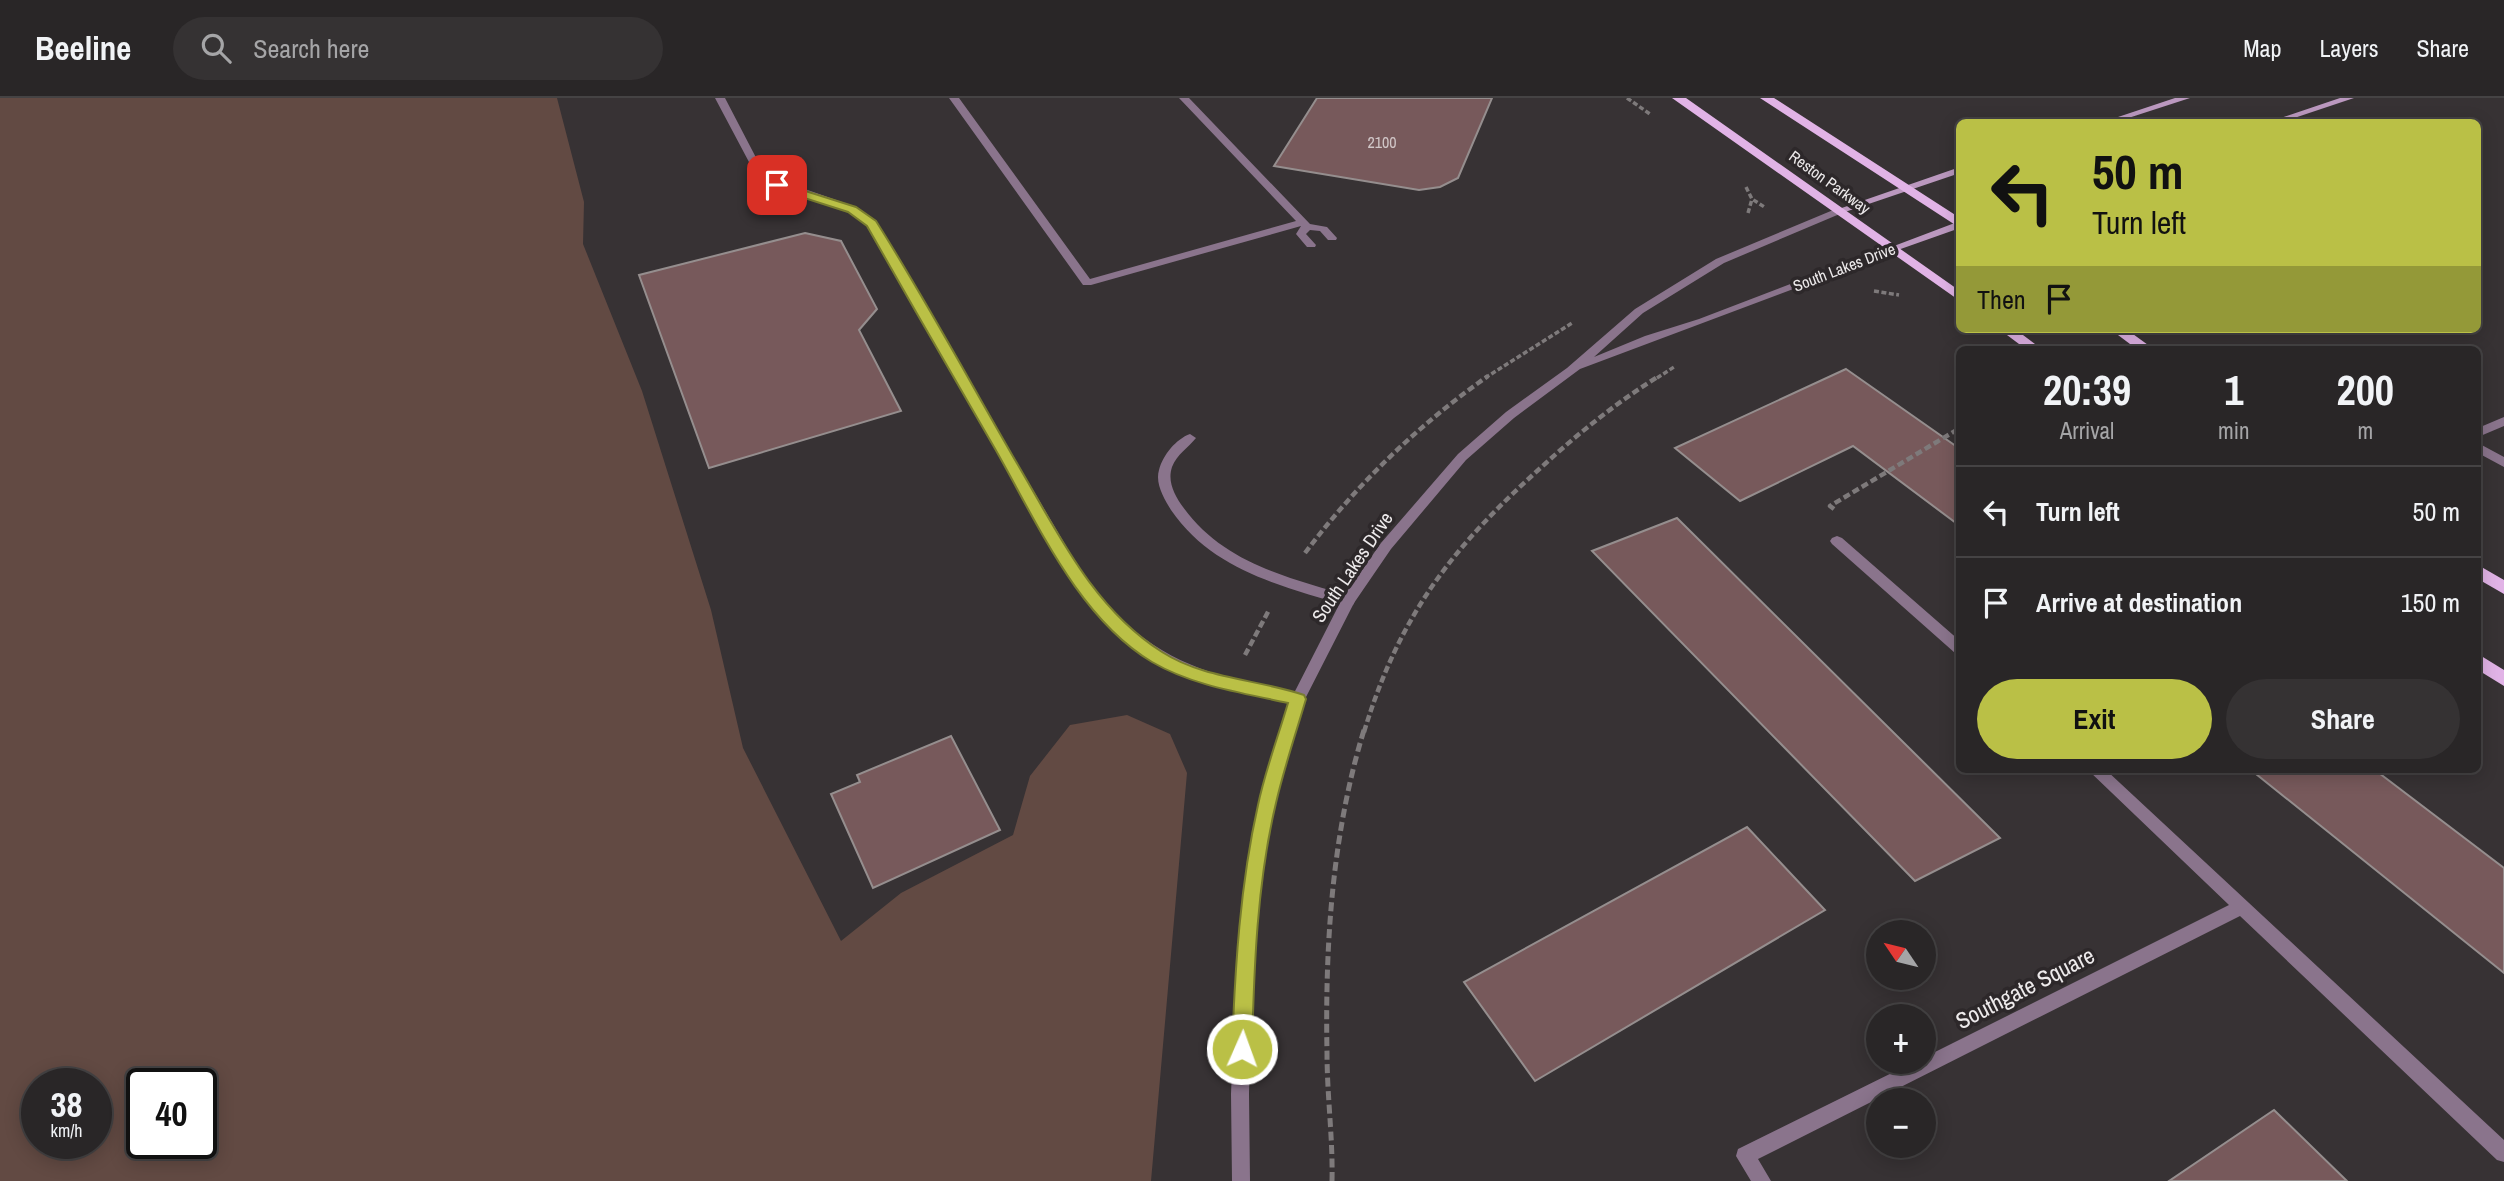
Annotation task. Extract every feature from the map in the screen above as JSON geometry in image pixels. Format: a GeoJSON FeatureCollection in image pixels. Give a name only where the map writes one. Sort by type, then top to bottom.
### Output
{"type":"FeatureCollection","features":[{"type":"Feature","properties":{"kind":"main road","name":"Reston Parkway"},"geometry":{"type":"LineString","coordinates":[[1678,98],[1956,294]]}},
{"type":"Feature","properties":{"kind":"main road","name":"Reston Parkway"},"geometry":{"type":"LineString","coordinates":[[1766,98],[1956,221]]}},
{"type":"Feature","properties":{"kind":"main road"},"geometry":{"type":"LineString","coordinates":[[2118,119],[2185,98]]}},
{"type":"Feature","properties":{"kind":"main road"},"geometry":{"type":"LineString","coordinates":[[2283,119],[2349,98]]}},
{"type":"Feature","properties":{"kind":"main road","name":"South Lakes Drive"},"geometry":{"type":"LineString","coordinates":[[1838,211],[1956,171]]}},
{"type":"Feature","properties":{"kind":"main road","name":"South Lakes Drive"},"geometry":{"type":"LineString","coordinates":[[1891,249],[1956,225]]}},
{"type":"Feature","properties":{"kind":"main road"},"geometry":{"type":"LineString","coordinates":[[2012,333],[2030,346]]}},
{"type":"Feature","properties":{"kind":"main road"},"geometry":{"type":"LineString","coordinates":[[2123,333],[2142,346]]}},
{"type":"Feature","properties":{"kind":"main road"},"geometry":{"type":"LineString","coordinates":[[2481,573],[2504,588]]}},
{"type":"Feature","properties":{"kind":"main road"},"geometry":{"type":"LineString","coordinates":[[2481,662],[2504,679]]}},
{"type":"Feature","properties":{"kind":"street"},"geometry":{"type":"LineString","coordinates":[[720,98],[761,177],[777,185],[852,209],[872,224],[1076,576],[1092,599],[1122,632],[1158,658],[1197,676],[1298,699]]}},
{"type":"Feature","properties":{"kind":"street"},"geometry":{"type":"LineString","coordinates":[[954,98],[1087,282],[1305,224],[1323,229],[1332,237]]}},
{"type":"Feature","properties":{"kind":"street"},"geometry":{"type":"LineString","coordinates":[[1184,98],[1305,224]]}},
{"type":"Feature","properties":{"kind":"street","name":"South Lakes Drive"},"geometry":{"type":"LineString","coordinates":[[1241,1181],[1240,1081],[1249,922],[1267,804],[1298,699],[1348,601],[1401,527],[1462,457],[1510,415],[1571,371],[1639,311],[1689,278],[1759,242],[1838,211]]}},
{"type":"Feature","properties":{"kind":"street"},"geometry":{"type":"LineString","coordinates":[[1305,224],[1301,234],[1311,245]]}},
{"type":"Feature","properties":{"kind":"street","name":"South Lakes Drive"},"geometry":{"type":"LineString","coordinates":[[1571,371],[1649,338],[1703,321],[1891,249]]}},
{"type":"Feature","properties":{"kind":"street"},"geometry":{"type":"LineString","coordinates":[[2481,432],[2504,421]]}},
{"type":"Feature","properties":{"kind":"street"},"geometry":{"type":"LineString","coordinates":[[1190,438],[1175,451],[1167,463],[1164,477],[1170,495],[1192,526],[1218,550],[1242,565],[1348,601]]}},
{"type":"Feature","properties":{"kind":"street"},"geometry":{"type":"LineString","coordinates":[[2481,449],[2504,463]]}},
{"type":"Feature","properties":{"kind":"street"},"geometry":{"type":"LineString","coordinates":[[1837,541],[1956,645]]}},
{"type":"Feature","properties":{"kind":"street"},"geometry":{"type":"LineString","coordinates":[[2099,773],[2504,1153]]}},
{"type":"Feature","properties":{"kind":"street","name":"Southgate Square"},"geometry":{"type":"LineString","coordinates":[[1762,1181],[1745,1156],[2242,907]]}},
{"type":"Feature","properties":{"kind":"path"},"geometry":{"type":"LineString","coordinates":[[1865,291],[1880,291]]}},
{"type":"Feature","properties":{"kind":"path"},"geometry":{"type":"LineString","coordinates":[[1332,1181],[1326,1029],[1332,887],[1341,815],[1366,716],[1395,652],[1426,596],[1452,556],[1474,531],[1563,448],[1611,409],[1679,364]]}},
{"type":"Feature","properties":{"kind":"path"},"geometry":{"type":"LineString","coordinates":[[1838,512],[1830,506],[1956,430]]}},
{"type":"Feature","properties":{"kind":"shaded area"},"geometry":{"type":"Polygon","coordinates":[[[0,98],[557,98],[584,202],[583,244],[642,391],[711,610],[743,748],[841,941],[901,893],[1013,835],[1030,776],[1070,725],[1127,715],[1170,734],[1187,773],[1151,1181],[0,1181],[0,98]]]}},
{"type":"Feature","properties":{"kind":"building"},"geometry":{"type":"Polygon","coordinates":[[[1317,98],[1492,98],[1458,178],[1440,187],[1419,190],[1274,166],[1317,98]]]}},
{"type":"Feature","properties":{"kind":"building"},"geometry":{"type":"Polygon","coordinates":[[[805,233],[841,241],[877,309],[859,330],[901,411],[709,468],[639,275],[805,233]]]}},
{"type":"Feature","properties":{"kind":"building"},"geometry":{"type":"Polygon","coordinates":[[[1846,369],[1956,446],[1956,523],[1853,446],[1740,501],[1675,448],[1846,369]]]}},
{"type":"Feature","properties":{"kind":"building"},"geometry":{"type":"Polygon","coordinates":[[[1677,518],[2000,838],[1915,881],[1592,551],[1677,518]]]}},
{"type":"Feature","properties":{"kind":"building"},"geometry":{"type":"Polygon","coordinates":[[[951,736],[1000,830],[873,888],[831,794],[860,782],[857,775],[951,736]]]}},
{"type":"Feature","properties":{"kind":"building"},"geometry":{"type":"Polygon","coordinates":[[[2255,773],[2379,773],[2504,868],[2504,973],[2255,773]]]}},
{"type":"Feature","properties":{"kind":"building"},"geometry":{"type":"Polygon","coordinates":[[[1747,827],[1825,910],[1535,1081],[1464,982],[1747,827]]]}},
{"type":"Feature","properties":{"kind":"building"},"geometry":{"type":"Polygon","coordinates":[[[2274,1110],[2347,1181],[2169,1181],[2274,1110]]]}},
{"type":"Feature","properties":{"kind":"route"},"geometry":{"type":"LineString","coordinates":[[777,185],[852,209],[872,224],[1084,588],[1122,632],[1158,658],[1197,676],[1298,699],[1267,804],[1256,865],[1244,975],[1242,1049]]}}]}
